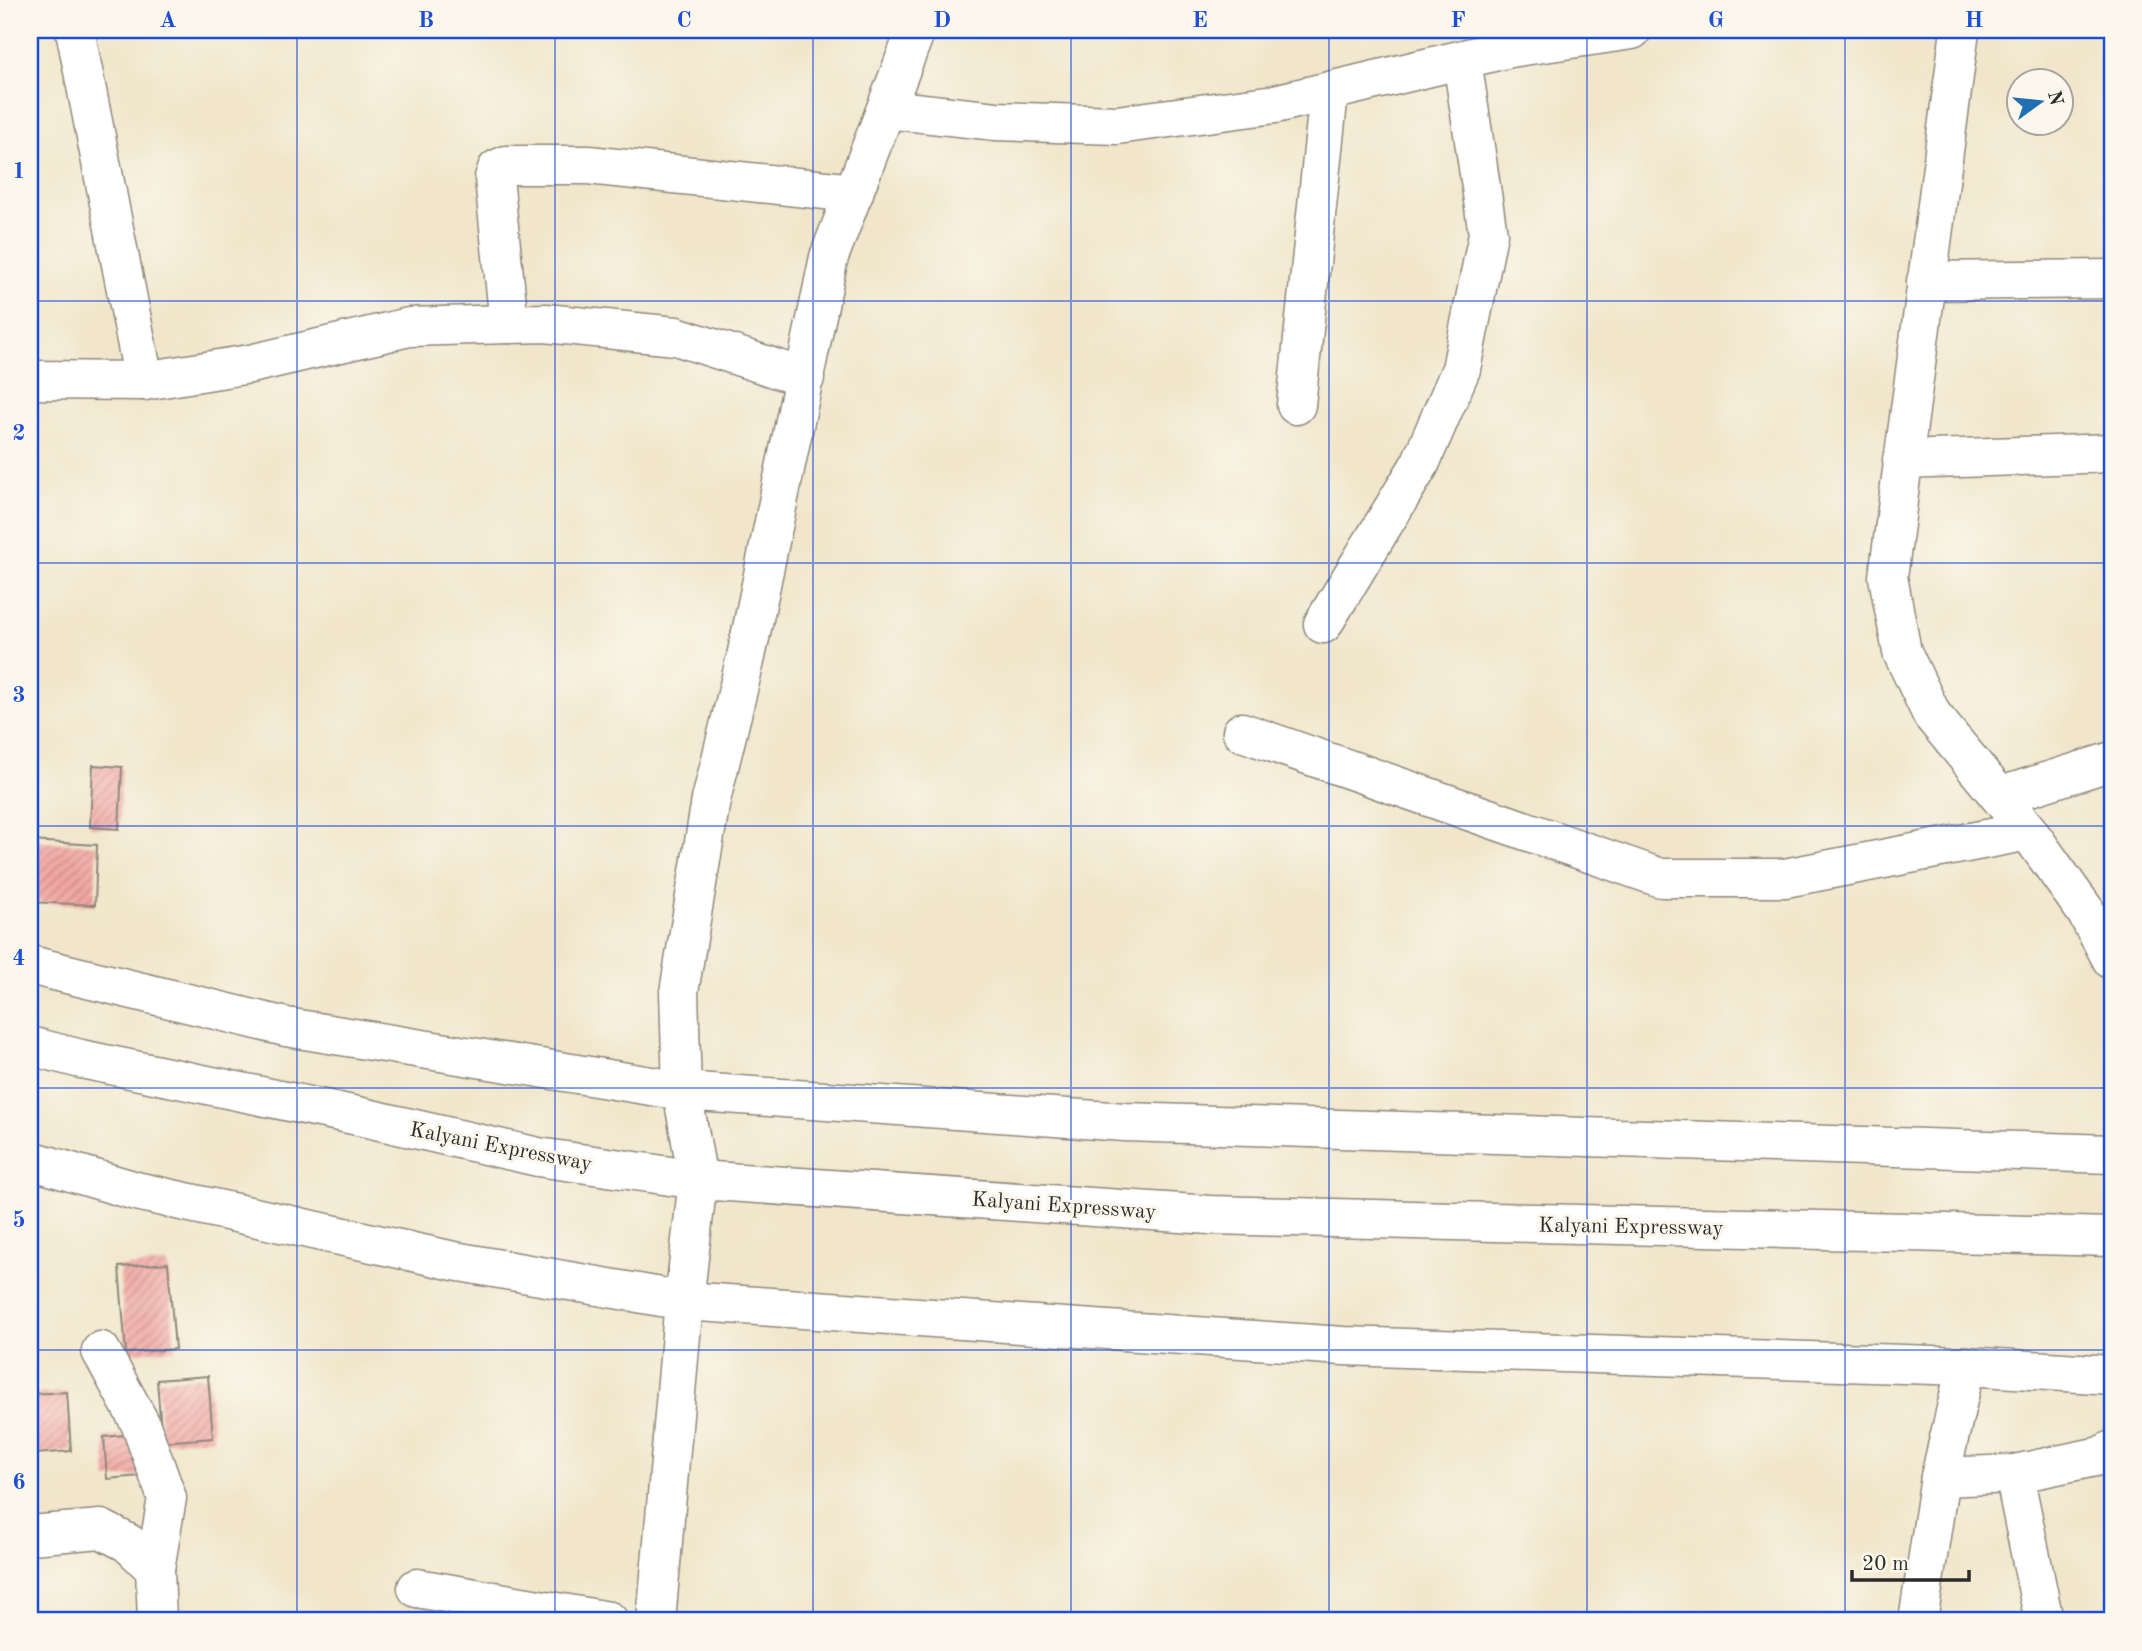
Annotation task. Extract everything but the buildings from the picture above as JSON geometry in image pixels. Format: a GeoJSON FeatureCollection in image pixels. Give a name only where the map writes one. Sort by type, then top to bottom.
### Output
{"type":"FeatureCollection","features":[{"type":"Feature","properties":{"kind":"main road"},"geometry":{"type":"LineString","coordinates":[[75,30],[145,381]]}},
{"type":"Feature","properties":{"kind":"main road"},"geometry":{"type":"LineString","coordinates":[[656,1621],[684,1301],[698,1180],[682,1091],[679,992],[711,800],[746,657],[829,257],[916,30]]}},
{"type":"Feature","properties":{"kind":"main road"},"geometry":{"type":"LineString","coordinates":[[886,109],[996,121],[1117,125],[1275,104],[1510,48],[1632,30]]}},
{"type":"Feature","properties":{"kind":"main road"},"geometry":{"type":"LineString","coordinates":[[1960,30],[1888,577],[1902,652],[1932,715],[2028,831],[2086,912],[2112,960]]}},
{"type":"Feature","properties":{"kind":"main road"},"geometry":{"type":"LineString","coordinates":[[1323,624],[1420,464],[1461,369],[1488,234],[1462,60]]}},
{"type":"Feature","properties":{"kind":"main road"},"geometry":{"type":"LineString","coordinates":[[1296,405],[1329,92]]}},
{"type":"Feature","properties":{"kind":"main road"},"geometry":{"type":"LineString","coordinates":[[509,324],[494,178],[497,169],[506,165],[588,165],[854,193]]}},
{"type":"Feature","properties":{"kind":"main road"},"geometry":{"type":"LineString","coordinates":[[1926,281],[2110,279]]}},
{"type":"Feature","properties":{"kind":"main road"},"geometry":{"type":"LineString","coordinates":[[30,380],[145,381],[250,364],[408,327],[545,323],[676,336],[805,378]]}},
{"type":"Feature","properties":{"kind":"main road"},"geometry":{"type":"LineString","coordinates":[[1902,460],[2112,453]]}},
{"type":"Feature","properties":{"kind":"main road"},"geometry":{"type":"LineString","coordinates":[[1242,732],[1661,878],[1785,878],[2028,831]]}},
{"type":"Feature","properties":{"kind":"main road"},"geometry":{"type":"LineString","coordinates":[[2001,796],[2112,761]]}},
{"type":"Feature","properties":{"kind":"main road"},"geometry":{"type":"LineString","coordinates":[[30,965],[286,1027],[682,1091],[1125,1122],[2112,1154]]}},
{"type":"Feature","properties":{"kind":"main road","name":"Kalyani Expressway"},"geometry":{"type":"LineString","coordinates":[[30,1046],[538,1157],[698,1180],[1210,1214],[2112,1237]]}},
{"type":"Feature","properties":{"kind":"main road"},"geometry":{"type":"LineString","coordinates":[[31,1161],[136,1191],[454,1261],[684,1301],[1343,1346],[1966,1366],[2112,1375]]}},
{"type":"Feature","properties":{"kind":"main road"},"geometry":{"type":"LineString","coordinates":[[101,1351],[140,1423],[167,1498],[155,1569],[157,1621]]}},
{"type":"Feature","properties":{"kind":"main road"},"geometry":{"type":"LineString","coordinates":[[1918,1621],[1940,1477],[1966,1366]]}},
{"type":"Feature","properties":{"kind":"main road"},"geometry":{"type":"LineString","coordinates":[[1940,1477],[2014,1474],[2112,1450]]}},
{"type":"Feature","properties":{"kind":"main road"},"geometry":{"type":"LineString","coordinates":[[2014,1474],[2044,1621]]}},
{"type":"Feature","properties":{"kind":"main road"},"geometry":{"type":"LineString","coordinates":[[30,1535],[101,1529],[128,1543],[155,1569]]}},
{"type":"Feature","properties":{"kind":"main road"},"geometry":{"type":"LineString","coordinates":[[417,1588],[609,1621]]}}]}
